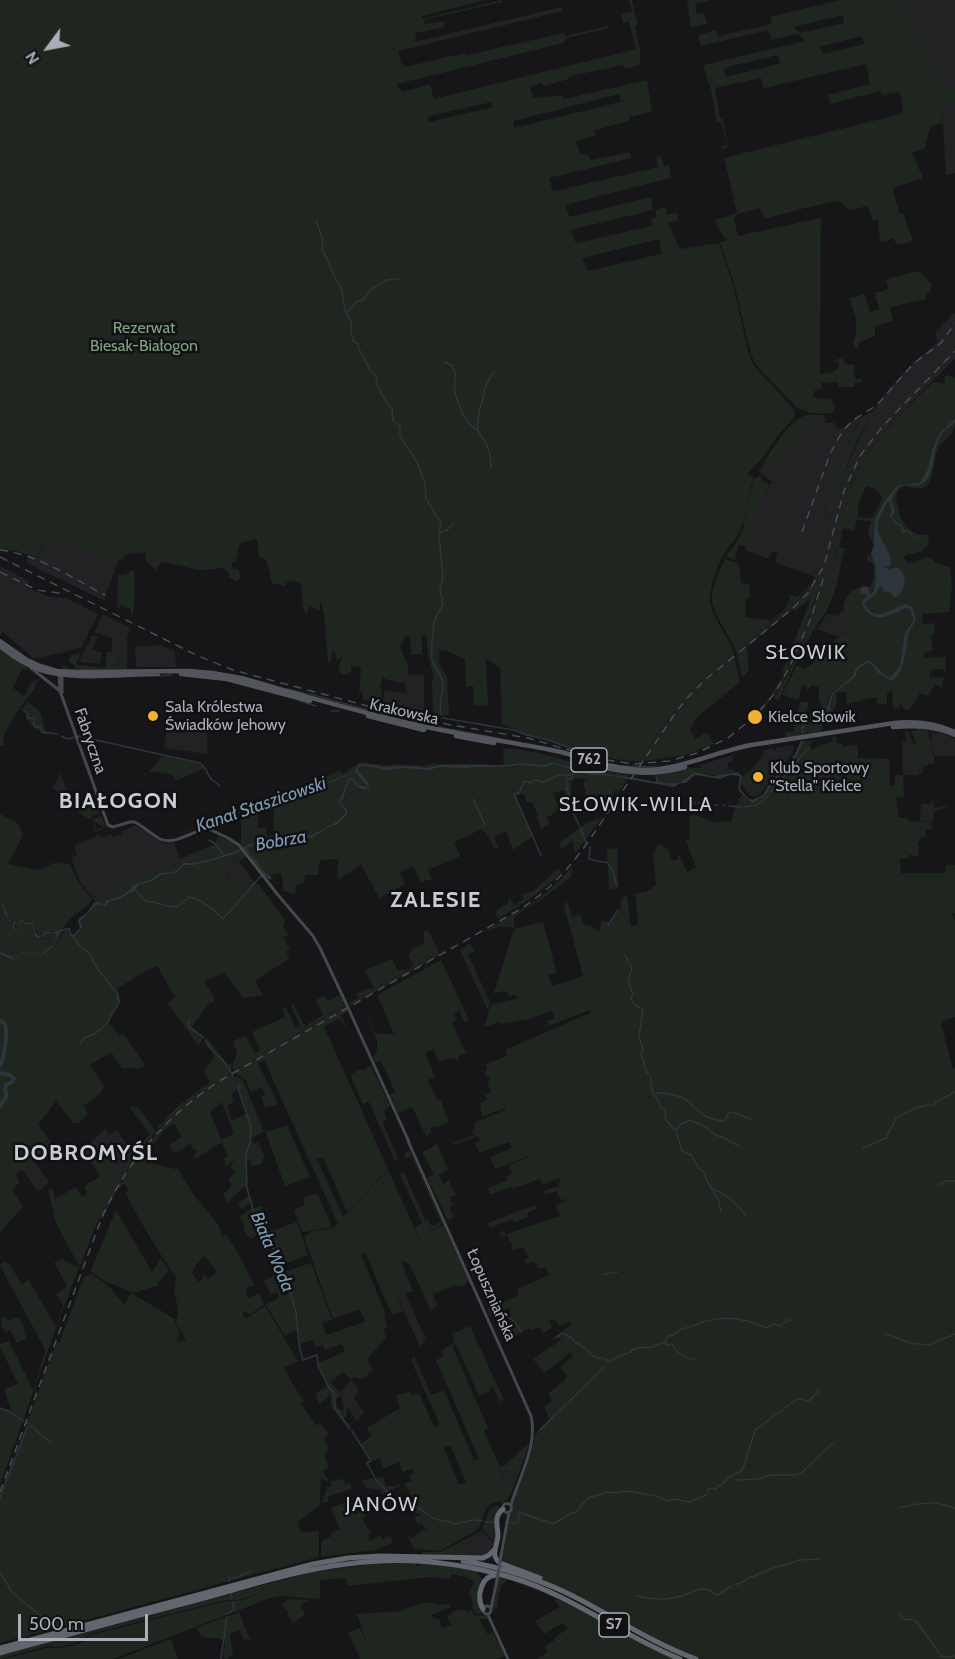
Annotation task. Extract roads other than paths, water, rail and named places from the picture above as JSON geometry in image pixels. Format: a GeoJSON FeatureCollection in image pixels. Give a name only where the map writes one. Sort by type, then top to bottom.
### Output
{"type":"FeatureCollection","features":[{"type":"Feature","properties":{"kind":"highway"},"geometry":{"type":"LineString","coordinates":[[506,1511],[497,1517],[498,1536],[494,1550],[498,1562],[533,1575],[562,1591]]}},
{"type":"Feature","properties":{"kind":"highway"},"geometry":{"type":"LineString","coordinates":[[432,1557],[483,1558],[494,1550]]}},
{"type":"Feature","properties":{"kind":"highway","name":"S7"},"geometry":{"type":"LineString","coordinates":[[0,1648],[313,1564],[348,1558],[380,1556],[432,1557],[468,1561],[535,1580],[562,1591],[647,1638],[696,1659]]}},
{"type":"Feature","properties":{"kind":"highway","name":"S7"},"geometry":{"type":"LineString","coordinates":[[0,1653],[272,1580],[322,1568],[387,1560],[424,1561],[465,1566],[539,1587],[567,1599],[653,1647],[680,1659]]}},
{"type":"Feature","properties":{"kind":"highway"},"geometry":{"type":"LineString","coordinates":[[465,1566],[480,1573],[484,1581],[480,1599],[488,1610]]}},
{"type":"Feature","properties":{"kind":"highway"},"geometry":{"type":"LineString","coordinates":[[484,1581],[492,1575],[506,1576]]}},
{"type":"Feature","properties":{"kind":"main road","name":"Krakowska"},"geometry":{"type":"LineString","coordinates":[[0,643],[26,664],[42,670],[83,675],[189,674],[227,679],[409,727],[543,752],[607,769],[634,773],[675,770],[745,749],[807,737],[912,724],[937,725],[955,733]]}},
{"type":"Feature","properties":{"kind":"main road","name":"Krakowska"},"geometry":{"type":"LineString","coordinates":[[0,643],[27,660],[60,673],[188,670],[212,673],[241,678],[426,727],[554,750],[608,766],[634,770],[653,770],[675,766],[737,748],[796,739]]}},
{"type":"Feature","properties":{"kind":"main road"},"geometry":{"type":"LineString","coordinates":[[26,664],[61,693]]}},
{"type":"Feature","properties":{"kind":"main road","name":"Fabryczna"},"geometry":{"type":"LineString","coordinates":[[60,673],[61,693]]}},
{"type":"Feature","properties":{"kind":"main road","name":"Fabryczna"},"geometry":{"type":"LineString","coordinates":[[60,673],[61,693],[106,822],[110,827],[135,822],[164,840],[174,840],[207,829],[240,845]]}},
{"type":"Feature","properties":{"kind":"main road"},"geometry":{"type":"LineString","coordinates":[[62,682],[67,678],[83,675]]}},
{"type":"Feature","properties":{"kind":"main road","name":"Łopuszniańska"},"geometry":{"type":"LineString","coordinates":[[240,845],[313,936],[326,960],[528,1406],[533,1424],[532,1441],[509,1504]]}},
{"type":"Feature","properties":{"kind":"main road"},"geometry":{"type":"LineString","coordinates":[[506,1511],[511,1509],[509,1504],[504,1505],[507,1521],[493,1599],[488,1610],[508,1659]]}},
{"type":"Feature","properties":{"kind":"water"},"geometry":{"type":"Polygon","coordinates":[[[955,419],[955,422],[944,431],[938,441],[931,470],[925,482],[919,486],[899,487],[891,499],[895,512],[892,517],[901,524],[904,530],[910,531],[913,537],[919,538],[913,538],[908,531],[902,533],[901,526],[895,523],[890,516],[892,511],[889,501],[878,523],[879,534],[891,559],[891,566],[884,566],[889,569],[897,567],[903,573],[904,585],[901,593],[894,597],[889,591],[884,592],[881,586],[876,594],[864,603],[868,610],[878,614],[906,604],[912,607],[916,619],[909,634],[900,672],[892,681],[877,672],[870,663],[862,666],[856,676],[833,694],[829,712],[811,719],[826,712],[831,694],[853,676],[856,668],[866,661],[870,661],[890,678],[900,666],[905,633],[913,622],[910,609],[905,608],[887,616],[876,617],[866,611],[862,604],[869,595],[861,593],[860,590],[863,586],[868,587],[870,595],[874,591],[875,564],[871,554],[876,518],[883,504],[898,485],[920,483],[928,469],[939,434],[955,419]]]}},
{"type":"Feature","properties":{"kind":"water"},"geometry":{"type":"Polygon","coordinates":[[[811,719],[803,728],[804,734],[802,735],[801,729],[811,719]]]}},
{"type":"Feature","properties":{"kind":"water","name":"Kanał Staszicowski"},"geometry":{"type":"Polygon","coordinates":[[[801,741],[804,741],[796,757],[773,783],[766,795],[752,803],[738,790],[739,776],[730,775],[720,779],[695,775],[686,783],[674,787],[610,776],[590,775],[553,764],[544,767],[520,765],[441,767],[428,770],[405,768],[384,770],[361,766],[358,771],[368,782],[369,788],[364,790],[356,786],[353,780],[349,780],[340,803],[347,809],[347,814],[338,824],[311,838],[295,837],[275,844],[252,845],[234,854],[193,865],[184,865],[176,873],[160,875],[153,881],[139,885],[134,891],[120,899],[109,902],[106,907],[96,905],[80,921],[83,927],[74,938],[70,936],[68,929],[60,932],[53,947],[42,955],[23,953],[14,960],[0,954],[1,952],[15,958],[23,952],[41,954],[53,945],[57,936],[54,932],[45,933],[44,937],[37,938],[33,925],[25,925],[23,921],[20,923],[21,931],[14,930],[12,927],[14,921],[9,921],[5,914],[0,893],[9,920],[16,921],[15,929],[20,930],[19,922],[23,919],[26,923],[33,923],[40,937],[45,931],[52,932],[67,928],[70,928],[71,934],[74,935],[80,928],[79,918],[86,914],[94,903],[99,902],[104,905],[107,900],[122,895],[133,885],[152,879],[160,873],[174,872],[184,863],[212,859],[250,844],[277,842],[292,836],[312,835],[338,821],[346,813],[339,803],[348,779],[353,778],[358,785],[368,787],[355,772],[334,781],[165,838],[334,780],[355,771],[360,764],[428,768],[441,765],[522,763],[544,765],[551,762],[576,769],[582,751],[580,769],[656,782],[654,761],[658,781],[670,783],[682,781],[695,772],[713,776],[738,772],[742,776],[740,789],[752,800],[763,795],[771,781],[794,756],[801,741]]]}},
{"type":"Feature","properties":{"kind":"waterway"},"geometry":{"type":"LineString","coordinates":[[316,220],[323,240],[322,250],[340,287],[345,310],[351,321],[353,341],[358,344],[370,371],[376,376],[377,385],[392,409],[393,421],[400,426],[400,436],[418,464],[425,484],[426,498],[441,524],[439,533]]}},
{"type":"Feature","properties":{"kind":"waterway"},"geometry":{"type":"LineString","coordinates":[[347,312],[356,302],[364,299],[370,290],[387,280],[399,279]]}},
{"type":"Feature","properties":{"kind":"waterway"},"geometry":{"type":"LineString","coordinates":[[445,362],[452,366],[456,376],[455,390],[463,414],[478,430],[486,443],[491,468]]}},
{"type":"Feature","properties":{"kind":"waterway"},"geometry":{"type":"LineString","coordinates":[[478,430],[485,387],[495,371]]}},
{"type":"Feature","properties":{"kind":"waterway"},"geometry":{"type":"LineString","coordinates":[[441,714],[443,682],[432,659],[435,620],[443,605],[440,589],[443,578],[439,533],[447,530],[454,523]]}},
{"type":"Feature","properties":{"kind":"waterway"},"geometry":{"type":"LineString","coordinates":[[159,676],[171,675]]}},
{"type":"Feature","properties":{"kind":"waterway"},"geometry":{"type":"LineString","coordinates":[[288,689],[307,694]]}},
{"type":"Feature","properties":{"kind":"waterway"},"geometry":{"type":"LineString","coordinates":[[310,694],[407,721]]}},
{"type":"Feature","properties":{"kind":"waterway"},"geometry":{"type":"LineString","coordinates":[[300,701],[316,706]]}},
{"type":"Feature","properties":{"kind":"waterway"},"geometry":{"type":"LineString","coordinates":[[24,711],[28,714],[27,718],[34,718],[33,724],[35,727],[41,727],[42,732],[58,734]]}},
{"type":"Feature","properties":{"kind":"waterway"},"geometry":{"type":"LineString","coordinates":[[331,711],[339,711]]}},
{"type":"Feature","properties":{"kind":"waterway"},"geometry":{"type":"LineString","coordinates":[[443,718],[514,730],[582,752]]}},
{"type":"Feature","properties":{"kind":"waterway"},"geometry":{"type":"LineString","coordinates":[[412,721],[426,725]]}},
{"type":"Feature","properties":{"kind":"waterway"},"geometry":{"type":"LineString","coordinates":[[428,725],[565,751]]}},
{"type":"Feature","properties":{"kind":"waterway"},"geometry":{"type":"LineString","coordinates":[[61,736],[68,739],[79,736],[200,763],[211,779],[220,786]]}},
{"type":"Feature","properties":{"kind":"waterway"},"geometry":{"type":"LineString","coordinates":[[771,792],[809,747]]}},
{"type":"Feature","properties":{"kind":"waterway"},"geometry":{"type":"LineString","coordinates":[[622,766],[655,767]]}},
{"type":"Feature","properties":{"kind":"waterway"},"geometry":{"type":"LineString","coordinates":[[578,769],[572,775],[572,779],[567,778],[566,788],[570,807],[579,825]]}},
{"type":"Feature","properties":{"kind":"waterway"},"geometry":{"type":"LineString","coordinates":[[540,853],[514,794],[519,793],[524,781],[544,782],[559,775],[572,775]]}},
{"type":"Feature","properties":{"kind":"waterway"},"geometry":{"type":"LineString","coordinates":[[744,807],[757,805],[769,795]]}},
{"type":"Feature","properties":{"kind":"waterway"},"geometry":{"type":"LineString","coordinates":[[473,799],[485,825]]}},
{"type":"Feature","properties":{"kind":"waterway"},"geometry":{"type":"LineString","coordinates":[[702,803],[706,804]]}},
{"type":"Feature","properties":{"kind":"waterway"},"geometry":{"type":"LineString","coordinates":[[729,806],[741,807]]}},
{"type":"Feature","properties":{"kind":"waterway"},"geometry":{"type":"LineString","coordinates":[[580,827],[586,843]]}},
{"type":"Feature","properties":{"kind":"waterway","name":"Kanał Staszicowski"},"geometry":{"type":"LineString","coordinates":[[209,840],[214,843]]}},
{"type":"Feature","properties":{"kind":"waterway"},"geometry":{"type":"LineString","coordinates":[[215,844],[224,855]]}},
{"type":"Feature","properties":{"kind":"waterway"},"geometry":{"type":"LineString","coordinates":[[590,847],[589,859],[608,863],[613,871],[617,887]]}},
{"type":"Feature","properties":{"kind":"waterway"},"geometry":{"type":"LineString","coordinates":[[245,848],[264,874]]}},
{"type":"Feature","properties":{"kind":"waterway"},"geometry":{"type":"LineString","coordinates":[[264,873],[270,878]]}},
{"type":"Feature","properties":{"kind":"waterway"},"geometry":{"type":"LineString","coordinates":[[134,888],[147,902],[168,906],[177,907],[189,897],[208,905],[223,919],[261,876]]}},
{"type":"Feature","properties":{"kind":"waterway"},"geometry":{"type":"LineString","coordinates":[[608,925],[618,910]]}},
{"type":"Feature","properties":{"kind":"waterway"},"geometry":{"type":"LineString","coordinates":[[75,938],[78,944],[89,953],[97,968],[117,993],[119,1003],[110,1015],[109,1021],[91,1035]]}},
{"type":"Feature","properties":{"kind":"waterway"},"geometry":{"type":"LineString","coordinates":[[625,955],[632,968],[628,982],[633,994],[631,998],[635,1005],[643,1009],[639,1036],[643,1050],[641,1054],[647,1073],[650,1075],[653,1095],[665,1111],[666,1120],[676,1130],[682,1151],[691,1155],[705,1173],[718,1199],[721,1212]]}},
{"type":"Feature","properties":{"kind":"waterway","name":"Biała Woda"},"geometry":{"type":"LineString","coordinates":[[189,1019],[189,1027],[204,1038]]}},
{"type":"Feature","properties":{"kind":"waterway","name":"Bobrza"},"geometry":{"type":"LineString","coordinates":[[0,1020],[4,1023],[6,1032],[0,1065]]}},
{"type":"Feature","properties":{"kind":"waterway"},"geometry":{"type":"LineString","coordinates":[[80,1045],[83,1039],[90,1036]]}},
{"type":"Feature","properties":{"kind":"waterway","name":"Biała Woda"},"geometry":{"type":"LineString","coordinates":[[206,1040],[233,1076]]}},
{"type":"Feature","properties":{"kind":"waterway","name":"Bobrza"},"geometry":{"type":"LineString","coordinates":[[0,1073],[10,1075],[14,1079],[6,1085],[7,1096],[0,1106]]}},
{"type":"Feature","properties":{"kind":"waterway","name":"Biała Woda"},"geometry":{"type":"LineString","coordinates":[[241,1085],[238,1088],[251,1127],[246,1154],[247,1188],[256,1221],[271,1244],[290,1291],[296,1312],[303,1360],[317,1355],[318,1365],[334,1393],[335,1408],[350,1429]]}},
{"type":"Feature","properties":{"kind":"waterway"},"geometry":{"type":"LineString","coordinates":[[863,1148],[886,1138],[896,1118],[918,1107],[934,1105],[955,1092]]}},
{"type":"Feature","properties":{"kind":"waterway"},"geometry":{"type":"LineString","coordinates":[[655,1093],[683,1098],[701,1113],[716,1120],[724,1121],[732,1112],[751,1119]]}},
{"type":"Feature","properties":{"kind":"waterway"},"geometry":{"type":"LineString","coordinates":[[677,1129],[681,1124],[690,1120],[739,1146]]}},
{"type":"Feature","properties":{"kind":"waterway"},"geometry":{"type":"LineString","coordinates":[[938,1185],[945,1181],[955,1181]]}},
{"type":"Feature","properties":{"kind":"waterway"},"geometry":{"type":"LineString","coordinates":[[714,1189],[731,1200],[745,1215]]}},
{"type":"Feature","properties":{"kind":"waterway"},"geometry":{"type":"LineString","coordinates":[[603,1274],[618,1272]]}},
{"type":"Feature","properties":{"kind":"waterway"},"geometry":{"type":"LineString","coordinates":[[489,1310],[498,1309],[514,1322],[521,1332]]}},
{"type":"Feature","properties":{"kind":"waterway"},"geometry":{"type":"LineString","coordinates":[[558,1336],[562,1333],[572,1338],[594,1357],[606,1359],[608,1362],[640,1347],[654,1347],[665,1342],[667,1337],[681,1329],[711,1320],[725,1318],[739,1320],[766,1328],[774,1324],[780,1326],[788,1320],[794,1320]]}},
{"type":"Feature","properties":{"kind":"waterway"},"geometry":{"type":"LineString","coordinates":[[886,1334],[910,1343],[929,1345],[955,1334]]}},
{"type":"Feature","properties":{"kind":"waterway"},"geometry":{"type":"LineString","coordinates":[[665,1342],[667,1345],[672,1344],[684,1356],[694,1359]]}},
{"type":"Feature","properties":{"kind":"waterway"},"geometry":{"type":"LineString","coordinates":[[540,1430],[605,1366]]}},
{"type":"Feature","properties":{"kind":"waterway","name":"Biała Woda"},"geometry":{"type":"LineString","coordinates":[[510,1523],[518,1523],[519,1512],[553,1524],[576,1512],[588,1498],[607,1492],[627,1491],[657,1496],[668,1501],[674,1499],[690,1502],[706,1495],[708,1490],[716,1489],[729,1477],[741,1471],[755,1430],[796,1400],[809,1401],[819,1390]]}},
{"type":"Feature","properties":{"kind":"waterway"},"geometry":{"type":"LineString","coordinates":[[0,1408],[11,1412],[23,1421]]}},
{"type":"Feature","properties":{"kind":"waterway"},"geometry":{"type":"LineString","coordinates":[[30,1425],[50,1442]]}},
{"type":"Feature","properties":{"kind":"waterway"},"geometry":{"type":"LineString","coordinates":[[0,1498],[27,1427]]}},
{"type":"Feature","properties":{"kind":"waterway","name":"Biała Woda"},"geometry":{"type":"LineString","coordinates":[[352,1431],[371,1461],[367,1463],[375,1478]]}},
{"type":"Feature","properties":{"kind":"waterway"},"geometry":{"type":"LineString","coordinates":[[736,1480],[801,1473],[833,1443]]}},
{"type":"Feature","properties":{"kind":"waterway","name":"Biała Woda"},"geometry":{"type":"LineString","coordinates":[[376,1480],[382,1485]]}},
{"type":"Feature","properties":{"kind":"waterway","name":"Biała Woda"},"geometry":{"type":"LineString","coordinates":[[383,1487],[394,1499],[411,1503],[432,1517]]}},
{"type":"Feature","properties":{"kind":"waterway"},"geometry":{"type":"LineString","coordinates":[[901,1507],[931,1503],[955,1508]]}},
{"type":"Feature","properties":{"kind":"waterway","name":"Biała Woda"},"geometry":{"type":"LineString","coordinates":[[433,1518],[455,1524],[474,1520],[482,1521]]}},
{"type":"Feature","properties":{"kind":"waterway","name":"Biała Woda"},"geometry":{"type":"LineString","coordinates":[[485,1522],[494,1522]]}},
{"type":"Feature","properties":{"kind":"waterway"},"geometry":{"type":"LineString","coordinates":[[734,1584],[798,1560],[819,1559]]}},
{"type":"Feature","properties":{"kind":"waterway"},"geometry":{"type":"LineString","coordinates":[[229,1581],[229,1578],[235,1578],[251,1571]]}},
{"type":"Feature","properties":{"kind":"waterway"},"geometry":{"type":"LineString","coordinates":[[0,1572],[12,1592],[43,1618],[49,1630]]}},
{"type":"Feature","properties":{"kind":"waterway"},"geometry":{"type":"LineString","coordinates":[[636,1596],[667,1599],[701,1589],[709,1590],[717,1595],[732,1586]]}},
{"type":"Feature","properties":{"kind":"waterway"},"geometry":{"type":"LineString","coordinates":[[231,1594],[232,1599]]}},
{"type":"Feature","properties":{"kind":"waterway"},"geometry":{"type":"LineString","coordinates":[[227,1614],[234,1610],[233,1602]]}},
{"type":"Feature","properties":{"kind":"waterway"},"geometry":{"type":"LineString","coordinates":[[898,1614],[918,1623],[941,1656],[955,1656]]}},
{"type":"Feature","properties":{"kind":"waterway"},"geometry":{"type":"LineString","coordinates":[[221,1659],[227,1617]]}},
{"type":"Feature","properties":{"kind":"railway"},"geometry":{"type":"LineString","coordinates":[[802,532],[830,454],[842,432],[852,421],[877,405],[913,364],[941,343],[955,323]]}},
{"type":"Feature","properties":{"kind":"railway"},"geometry":{"type":"LineString","coordinates":[[0,1492],[102,1217],[124,1176],[151,1140],[184,1108],[221,1080],[517,911],[561,876],[583,849],[690,695],[808,593],[824,566],[844,491],[860,456],[882,427],[955,351]]}},
{"type":"Feature","properties":{"kind":"railway"},"geometry":{"type":"LineString","coordinates":[[0,550],[27,556],[105,595]]}},
{"type":"Feature","properties":{"kind":"railway"},"geometry":{"type":"LineString","coordinates":[[0,557],[196,655],[233,670],[416,719],[528,738],[599,759],[634,764],[669,761],[697,753],[728,738],[755,716],[775,693],[789,668],[811,618],[824,576]]}},
{"type":"Feature","properties":{"kind":"railway"},"geometry":{"type":"LineString","coordinates":[[0,572],[37,590],[65,594]]}},
{"type":"Feature","properties":{"kind":"place","name":"Sala Królestwa Świadków Jehowy"},"geometry":{"type":"Point","coordinates":[153,716]}},
{"type":"Feature","properties":{"kind":"place","name":"Kielce Słowik"},"geometry":{"type":"Point","coordinates":[755,717]}},
{"type":"Feature","properties":{"kind":"place","name":"Klub Sportowy \"Stella\" Kielce"},"geometry":{"type":"Point","coordinates":[758,777]}},
{"type":"Feature","properties":{"kind":"district","name":"SŁOWIK"},"geometry":{"type":"Point","coordinates":[806,653]}},
{"type":"Feature","properties":{"kind":"district","name":"BIAŁOGON"},"geometry":{"type":"Point","coordinates":[119,802]}},
{"type":"Feature","properties":{"kind":"district","name":"SŁOWIK-WILLA"},"geometry":{"type":"Point","coordinates":[636,805]}},
{"type":"Feature","properties":{"kind":"district","name":"ZALESIE"},"geometry":{"type":"Point","coordinates":[436,901]}},
{"type":"Feature","properties":{"kind":"district","name":"DOBROMYŚL"},"geometry":{"type":"Point","coordinates":[86,1154]}},
{"type":"Feature","properties":{"kind":"district","name":"JANÓW"},"geometry":{"type":"Point","coordinates":[382,1505]}},
{"type":"Feature","properties":{"kind":"park label","name":"Rezerwat Biesak-Białogon"},"geometry":{"type":"Point","coordinates":[144,337]}}]}
